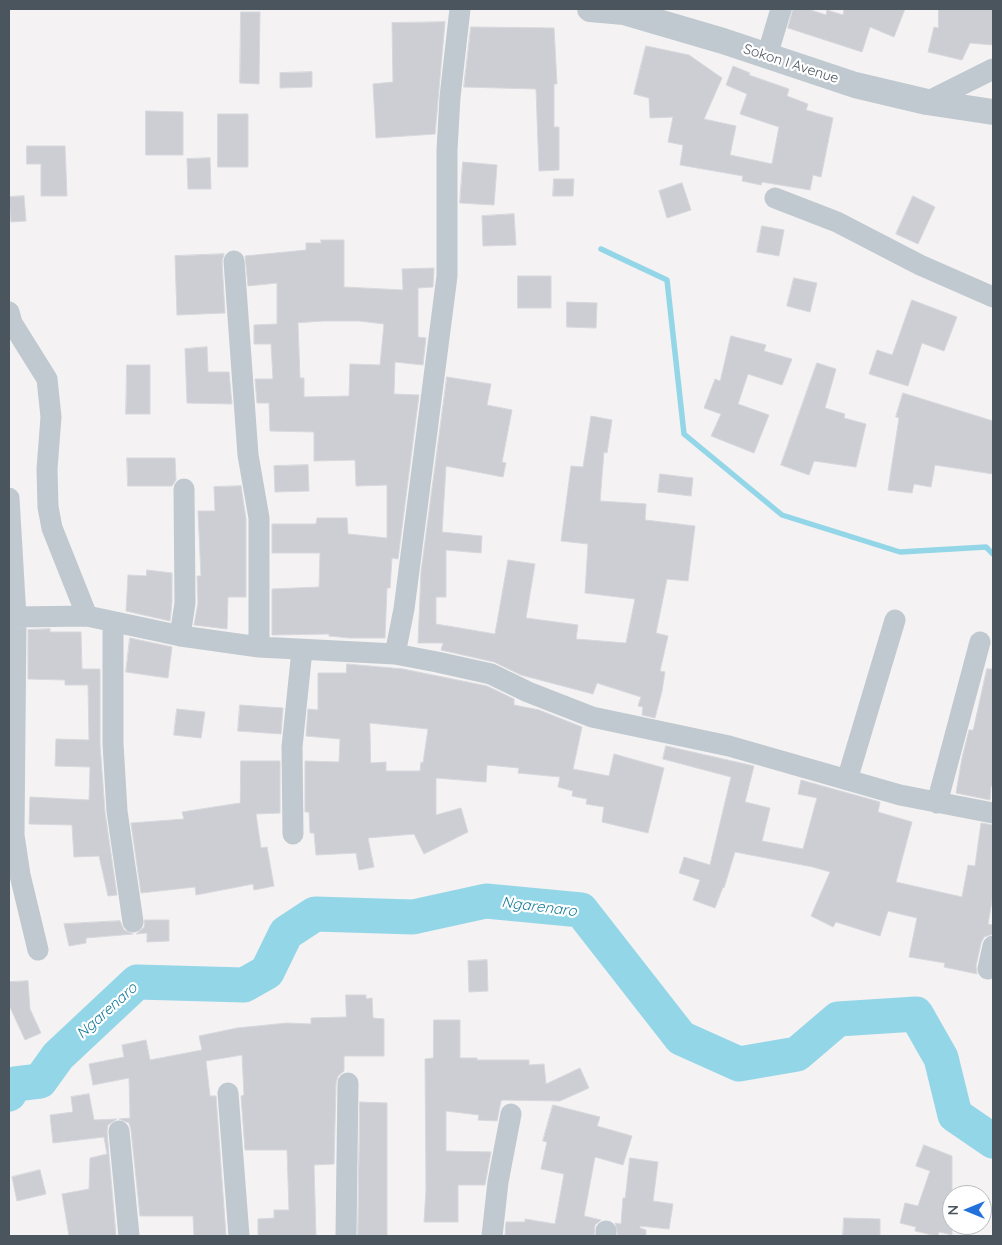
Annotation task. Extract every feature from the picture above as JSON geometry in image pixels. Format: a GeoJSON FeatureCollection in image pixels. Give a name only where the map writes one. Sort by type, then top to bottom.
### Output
{"type":"FeatureCollection","features":[{"type":"Feature","properties":{"kind":"street"},"geometry":{"type":"LineString","coordinates":[[395,654],[404,609],[448,276],[448,141],[450,97],[460,9]]}},
{"type":"Feature","properties":{"kind":"street","name":"Sokon I Avenue"},"geometry":{"type":"LineString","coordinates":[[590,9],[660,16],[767,56],[855,85],[927,102],[993,112]]}},
{"type":"Feature","properties":{"kind":"street"},"geometry":{"type":"LineString","coordinates":[[767,56],[781,9]]}},
{"type":"Feature","properties":{"kind":"street"},"geometry":{"type":"LineString","coordinates":[[927,102],[993,69]]}},
{"type":"Feature","properties":{"kind":"street"},"geometry":{"type":"LineString","coordinates":[[775,198],[837,222],[920,265],[993,297]]}},
{"type":"Feature","properties":{"kind":"street"},"geometry":{"type":"LineString","coordinates":[[234,261],[248,455],[259,518],[259,647]]}},
{"type":"Feature","properties":{"kind":"street"},"geometry":{"type":"LineString","coordinates":[[9,312],[12,323],[47,379],[51,417],[47,469],[48,507],[52,528],[87,616]]}},
{"type":"Feature","properties":{"kind":"street"},"geometry":{"type":"LineString","coordinates":[[180,636],[185,602],[184,490]]}},
{"type":"Feature","properties":{"kind":"street"},"geometry":{"type":"LineString","coordinates":[[9,498],[16,617],[14,835],[20,875],[38,950]]}},
{"type":"Feature","properties":{"kind":"street"},"geometry":{"type":"LineString","coordinates":[[16,617],[87,616],[180,636],[259,647],[395,654],[491,674],[528,692],[592,717],[729,746],[847,780],[937,803],[993,813]]}},
{"type":"Feature","properties":{"kind":"street"},"geometry":{"type":"LineString","coordinates":[[847,780],[895,620]]}},
{"type":"Feature","properties":{"kind":"street"},"geometry":{"type":"LineString","coordinates":[[113,623],[113,744],[117,811],[132,922]]}},
{"type":"Feature","properties":{"kind":"street"},"geometry":{"type":"LineString","coordinates":[[937,803],[980,642]]}},
{"type":"Feature","properties":{"kind":"street"},"geometry":{"type":"LineString","coordinates":[[293,834],[292,747],[302,650]]}},
{"type":"Feature","properties":{"kind":"street"},"geometry":{"type":"LineString","coordinates":[[988,969],[993,946]]}},
{"type":"Feature","properties":{"kind":"street"},"geometry":{"type":"LineString","coordinates":[[346,1236],[348,1083]]}},
{"type":"Feature","properties":{"kind":"street"},"geometry":{"type":"LineString","coordinates":[[228,1093],[239,1236]]}},
{"type":"Feature","properties":{"kind":"street"},"geometry":{"type":"LineString","coordinates":[[492,1236],[498,1182],[511,1114]]}},
{"type":"Feature","properties":{"kind":"street"},"geometry":{"type":"LineString","coordinates":[[119,1131],[129,1236]]}},
{"type":"Feature","properties":{"kind":"building"},"geometry":{"type":"Polygon","coordinates":[[[793,9],[808,9],[826,15],[827,10],[843,15],[844,9],[905,9],[894,37],[870,27],[862,52],[788,28],[793,9]]]}},
{"type":"Feature","properties":{"kind":"building"},"geometry":{"type":"Polygon","coordinates":[[[939,9],[993,9],[993,45],[970,43],[962,60],[928,52],[934,27],[938,28],[939,9]]]}},
{"type":"Feature","properties":{"kind":"building"},"geometry":{"type":"Polygon","coordinates":[[[241,12],[260,12],[259,84],[240,83],[241,12]]]}},
{"type":"Feature","properties":{"kind":"building"},"geometry":{"type":"Polygon","coordinates":[[[445,22],[435,134],[376,138],[373,84],[393,82],[392,23],[445,22]]]}},
{"type":"Feature","properties":{"kind":"building"},"geometry":{"type":"Polygon","coordinates":[[[471,27],[554,28],[557,84],[554,84],[554,127],[559,127],[559,170],[539,171],[536,89],[464,87],[471,27]]]}},
{"type":"Feature","properties":{"kind":"building"},"geometry":{"type":"Polygon","coordinates":[[[646,46],[689,55],[722,78],[704,119],[736,126],[730,155],[772,164],[779,127],[740,114],[747,94],[726,85],[733,66],[750,73],[749,75],[789,89],[787,96],[808,104],[806,110],[833,118],[821,177],[813,175],[810,190],[762,182],[761,185],[742,181],[743,176],[680,165],[683,145],[668,142],[673,117],[650,118],[649,98],[634,94],[646,46]]]}},
{"type":"Feature","properties":{"kind":"building"},"geometry":{"type":"Polygon","coordinates":[[[312,72],[312,87],[280,88],[280,73],[312,72]]]}},
{"type":"Feature","properties":{"kind":"building"},"geometry":{"type":"Polygon","coordinates":[[[146,111],[183,112],[183,155],[146,155],[146,111]]]}},
{"type":"Feature","properties":{"kind":"building"},"geometry":{"type":"Polygon","coordinates":[[[218,114],[248,114],[248,167],[218,167],[218,114]]]}},
{"type":"Feature","properties":{"kind":"building"},"geometry":{"type":"Polygon","coordinates":[[[27,146],[65,146],[67,196],[41,196],[41,164],[27,164],[27,146]]]}},
{"type":"Feature","properties":{"kind":"building"},"geometry":{"type":"Polygon","coordinates":[[[210,158],[211,189],[188,189],[187,159],[210,158]]]}},
{"type":"Feature","properties":{"kind":"building"},"geometry":{"type":"Polygon","coordinates":[[[463,162],[497,165],[494,205],[460,203],[463,162]]]}},
{"type":"Feature","properties":{"kind":"building"},"geometry":{"type":"Polygon","coordinates":[[[554,179],[574,179],[573,196],[553,196],[554,179]]]}},
{"type":"Feature","properties":{"kind":"building"},"geometry":{"type":"Polygon","coordinates":[[[682,183],[691,210],[667,218],[659,191],[682,183]]]}},
{"type":"Feature","properties":{"kind":"building"},"geometry":{"type":"Polygon","coordinates":[[[24,196],[26,221],[11,222],[9,197],[24,196]]]}},
{"type":"Feature","properties":{"kind":"building"},"geometry":{"type":"Polygon","coordinates":[[[913,196],[935,207],[918,244],[896,234],[913,196]]]}},
{"type":"Feature","properties":{"kind":"building"},"geometry":{"type":"Polygon","coordinates":[[[514,214],[516,245],[483,246],[482,216],[514,214]]]}},
{"type":"Feature","properties":{"kind":"building"},"geometry":{"type":"Polygon","coordinates":[[[762,226],[784,230],[779,256],[757,252],[762,226]]]}},
{"type":"Feature","properties":{"kind":"building"},"geometry":{"type":"Polygon","coordinates":[[[321,240],[344,240],[344,287],[403,290],[402,269],[434,268],[433,287],[418,288],[418,337],[426,338],[423,365],[395,362],[394,394],[419,395],[398,559],[392,558],[390,588],[387,588],[385,638],[349,638],[329,636],[329,634],[272,635],[272,589],[319,587],[320,553],[272,553],[272,524],[316,524],[317,518],[347,518],[348,534],[387,538],[387,485],[356,486],[355,460],[314,461],[314,432],[270,431],[269,403],[257,403],[255,379],[273,379],[271,344],[254,344],[254,325],[277,324],[277,283],[248,286],[245,256],[306,250],[306,243],[321,243],[321,240]],[[359,321],[298,323],[300,378],[304,378],[304,397],[349,396],[350,364],[380,365],[384,324],[359,321]]]}},
{"type":"Feature","properties":{"kind":"building"},"geometry":{"type":"Polygon","coordinates":[[[224,254],[222,262],[225,313],[177,315],[175,256],[224,254]]]}},
{"type":"Feature","properties":{"kind":"building"},"geometry":{"type":"Polygon","coordinates":[[[518,276],[551,276],[551,308],[518,308],[518,276]]]}},
{"type":"Feature","properties":{"kind":"building"},"geometry":{"type":"Polygon","coordinates":[[[794,278],[817,283],[810,312],[787,306],[794,278]]]}},
{"type":"Feature","properties":{"kind":"building"},"geometry":{"type":"Polygon","coordinates":[[[912,300],[957,317],[944,351],[922,343],[908,386],[869,374],[877,350],[892,355],[912,300]]]}},
{"type":"Feature","properties":{"kind":"building"},"geometry":{"type":"Polygon","coordinates":[[[567,302],[597,303],[596,328],[567,327],[567,302]]]}},
{"type":"Feature","properties":{"kind":"building"},"geometry":{"type":"Polygon","coordinates":[[[731,336],[766,345],[764,351],[792,359],[782,385],[748,374],[738,404],[769,415],[754,453],[711,436],[721,414],[704,408],[715,379],[720,381],[731,336]]]}},
{"type":"Feature","properties":{"kind":"building"},"geometry":{"type":"Polygon","coordinates":[[[207,347],[208,372],[229,372],[232,404],[187,403],[185,349],[207,347]]]}},
{"type":"Feature","properties":{"kind":"building"},"geometry":{"type":"Polygon","coordinates":[[[817,363],[836,369],[825,408],[845,414],[844,418],[866,424],[856,467],[814,461],[809,475],[781,465],[817,363]]]}},
{"type":"Feature","properties":{"kind":"building"},"geometry":{"type":"Polygon","coordinates":[[[127,365],[150,365],[150,414],[126,414],[127,365]]]}},
{"type":"Feature","properties":{"kind":"building"},"geometry":{"type":"Polygon","coordinates":[[[447,377],[491,384],[487,405],[512,410],[502,462],[506,463],[503,477],[446,466],[442,532],[482,536],[481,553],[446,550],[446,597],[436,597],[436,624],[495,634],[508,560],[535,564],[526,618],[578,625],[576,639],[626,643],[635,599],[585,593],[588,544],[561,541],[571,466],[583,467],[591,416],[612,420],[607,453],[604,452],[600,501],[646,504],[645,520],[695,526],[688,581],[667,579],[656,633],[668,636],[660,671],[665,672],[662,691],[655,718],[642,715],[643,707],[638,706],[641,697],[597,683],[593,694],[521,675],[494,662],[441,650],[443,643],[418,643],[421,572],[447,377]]]}},
{"type":"Feature","properties":{"kind":"building"},"geometry":{"type":"Polygon","coordinates":[[[903,393],[993,421],[993,474],[935,465],[931,487],[914,484],[912,493],[888,490],[899,418],[896,417],[903,393]]]}},
{"type":"Feature","properties":{"kind":"building"},"geometry":{"type":"Polygon","coordinates":[[[127,458],[175,458],[176,480],[172,486],[128,486],[127,458]]]}},
{"type":"Feature","properties":{"kind":"building"},"geometry":{"type":"Polygon","coordinates":[[[308,465],[309,491],[275,492],[274,466],[308,465]]]}},
{"type":"Feature","properties":{"kind":"building"},"geometry":{"type":"Polygon","coordinates":[[[660,474],[693,478],[691,496],[658,492],[660,474]]]}},
{"type":"Feature","properties":{"kind":"building"},"geometry":{"type":"Polygon","coordinates":[[[241,486],[246,519],[246,597],[228,597],[227,629],[194,625],[198,603],[197,576],[201,576],[198,511],[215,511],[214,487],[241,486]]]}},
{"type":"Feature","properties":{"kind":"building"},"geometry":{"type":"Polygon","coordinates":[[[147,570],[172,573],[170,621],[126,611],[128,575],[146,576],[147,570]]]}},
{"type":"Feature","properties":{"kind":"building"},"geometry":{"type":"Polygon","coordinates":[[[50,629],[50,632],[81,632],[82,669],[100,669],[100,744],[105,812],[117,895],[108,896],[99,856],[74,857],[72,825],[29,824],[30,797],[89,800],[90,767],[55,766],[56,739],[89,740],[88,685],[65,685],[65,680],[28,679],[28,630],[50,629]]]}},
{"type":"Feature","properties":{"kind":"building"},"geometry":{"type":"Polygon","coordinates":[[[130,638],[172,647],[168,678],[126,672],[130,638]]]}},
{"type":"Feature","properties":{"kind":"building"},"geometry":{"type":"Polygon","coordinates":[[[347,664],[403,669],[487,686],[514,699],[514,705],[539,710],[582,727],[573,769],[609,776],[614,754],[664,768],[648,833],[602,822],[604,807],[586,804],[587,799],[572,796],[573,791],[558,787],[560,777],[518,773],[519,768],[487,765],[486,782],[436,778],[436,815],[461,808],[468,832],[424,854],[414,834],[368,838],[374,867],[359,870],[356,853],[316,855],[314,833],[310,833],[309,812],[305,812],[305,761],[339,762],[340,739],[306,736],[308,709],[318,710],[318,673],[346,673],[347,664]],[[370,723],[371,763],[386,762],[386,771],[420,771],[428,729],[370,723]]]}},
{"type":"Feature","properties":{"kind":"building"},"geometry":{"type":"Polygon","coordinates":[[[987,669],[993,669],[993,786],[991,786],[990,800],[956,793],[969,730],[973,730],[987,669]]]}},
{"type":"Feature","properties":{"kind":"building"},"geometry":{"type":"Polygon","coordinates":[[[240,705],[283,708],[281,734],[238,731],[240,705]]]}},
{"type":"Feature","properties":{"kind":"building"},"geometry":{"type":"Polygon","coordinates":[[[177,709],[205,712],[201,738],[174,735],[177,709]]]}},
{"type":"Feature","properties":{"kind":"building"},"geometry":{"type":"Polygon","coordinates":[[[666,746],[754,766],[745,802],[770,808],[762,841],[803,849],[817,798],[798,794],[801,780],[880,802],[878,812],[912,822],[896,882],[962,897],[968,865],[975,866],[981,823],[993,825],[993,895],[988,924],[993,925],[993,934],[984,937],[981,943],[976,966],[977,974],[944,967],[945,963],[909,957],[917,918],[888,911],[880,936],[836,922],[833,927],[811,916],[830,872],[813,867],[735,852],[724,888],[715,908],[693,900],[700,880],[679,873],[684,857],[710,865],[731,777],[663,759],[666,746]]]}},
{"type":"Feature","properties":{"kind":"building"},"geometry":{"type":"Polygon","coordinates":[[[241,761],[280,761],[280,813],[256,814],[261,848],[267,847],[274,886],[254,890],[253,884],[196,895],[195,887],[141,893],[131,823],[184,819],[182,812],[240,803],[241,761]]]}},
{"type":"Feature","properties":{"kind":"building"},"geometry":{"type":"Polygon","coordinates":[[[145,920],[169,920],[169,941],[147,942],[147,933],[136,934],[144,927],[145,920]]]}},
{"type":"Feature","properties":{"kind":"building"},"geometry":{"type":"Polygon","coordinates":[[[120,921],[124,930],[133,934],[86,938],[86,943],[69,946],[64,924],[120,921]]]}},
{"type":"Feature","properties":{"kind":"building"},"geometry":{"type":"Polygon","coordinates":[[[487,960],[488,991],[469,992],[468,961],[487,960]]]}},
{"type":"Feature","properties":{"kind":"building"},"geometry":{"type":"Polygon","coordinates":[[[28,981],[30,1009],[41,1033],[25,1040],[9,1005],[9,982],[28,981]]]}},
{"type":"Feature","properties":{"kind":"building"},"geometry":{"type":"Polygon","coordinates":[[[346,995],[366,995],[366,999],[372,998],[373,1018],[384,1019],[384,1056],[344,1056],[344,1071],[338,1076],[336,1083],[334,1164],[314,1165],[316,1236],[258,1236],[258,1219],[274,1218],[274,1210],[289,1210],[287,1150],[245,1150],[241,1096],[244,1095],[242,1055],[206,1061],[210,1096],[216,1096],[226,1236],[194,1236],[193,1216],[140,1216],[131,1130],[129,1123],[119,1119],[130,1118],[129,1078],[93,1085],[89,1064],[124,1057],[122,1045],[146,1040],[150,1060],[202,1050],[199,1036],[237,1028],[287,1023],[311,1024],[311,1018],[346,1017],[346,995]]]}},
{"type":"Feature","properties":{"kind":"building"},"geometry":{"type":"Polygon","coordinates":[[[434,1020],[460,1020],[460,1058],[477,1058],[477,1060],[529,1060],[529,1065],[544,1064],[546,1084],[580,1068],[589,1088],[560,1101],[503,1100],[501,1101],[497,1121],[478,1120],[479,1115],[446,1111],[446,1151],[491,1152],[485,1185],[458,1185],[458,1222],[424,1222],[426,1190],[425,1059],[433,1058],[434,1020]]]}},
{"type":"Feature","properties":{"kind":"building"},"geometry":{"type":"Polygon","coordinates":[[[89,1094],[94,1120],[117,1119],[108,1125],[107,1132],[116,1236],[69,1236],[62,1194],[89,1189],[90,1158],[107,1154],[104,1137],[53,1143],[50,1115],[73,1112],[71,1097],[89,1094]]]}},
{"type":"Feature","properties":{"kind":"building"},"geometry":{"type":"Polygon","coordinates":[[[360,1102],[387,1103],[387,1236],[358,1236],[360,1102]]]}},
{"type":"Feature","properties":{"kind":"building"},"geometry":{"type":"Polygon","coordinates":[[[553,1105],[600,1117],[597,1126],[632,1136],[623,1165],[595,1157],[584,1216],[601,1220],[595,1225],[594,1236],[505,1236],[506,1222],[525,1222],[525,1219],[555,1224],[564,1174],[541,1169],[547,1142],[543,1141],[553,1105]]]}},
{"type":"Feature","properties":{"kind":"building"},"geometry":{"type":"Polygon","coordinates":[[[924,1145],[952,1156],[952,1185],[942,1185],[942,1233],[939,1232],[938,1236],[915,1231],[916,1227],[900,1223],[905,1203],[918,1206],[930,1171],[916,1166],[924,1145]]]}},
{"type":"Feature","properties":{"kind":"building"},"geometry":{"type":"Polygon","coordinates":[[[630,1158],[658,1162],[653,1201],[673,1204],[669,1229],[640,1226],[640,1228],[646,1230],[646,1236],[618,1236],[615,1223],[621,1224],[623,1198],[625,1198],[630,1158]]]}},
{"type":"Feature","properties":{"kind":"building"},"geometry":{"type":"Polygon","coordinates":[[[40,1170],[46,1194],[17,1201],[12,1177],[40,1170]]]}},
{"type":"Feature","properties":{"kind":"building"},"geometry":{"type":"Polygon","coordinates":[[[844,1218],[880,1219],[880,1236],[843,1236],[844,1218]]]}},
{"type":"Feature","properties":{"kind":"waterway"},"geometry":{"type":"LineString","coordinates":[[601,249],[667,280],[684,434],[782,515],[900,552],[986,547],[993,554]]}},
{"type":"Feature","properties":{"kind":"waterway","name":"Ngarenaro"},"geometry":{"type":"LineString","coordinates":[[9,1094],[15,1084],[40,1081],[58,1056],[137,982],[244,985],[267,972],[286,933],[315,914],[413,917],[486,901],[581,910],[681,1038],[739,1064],[797,1054],[838,1019],[916,1014],[941,1058],[955,1115],[993,1141]]}}]}
